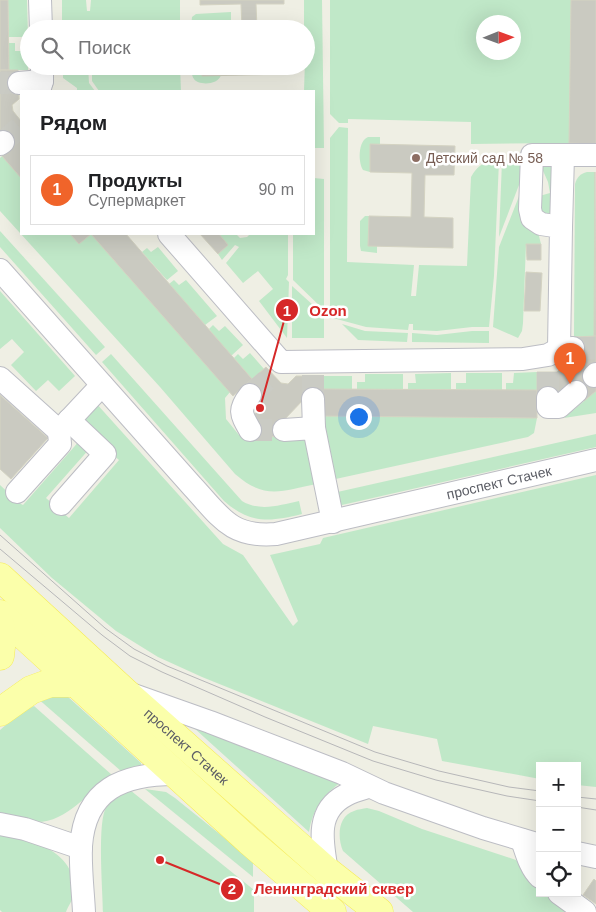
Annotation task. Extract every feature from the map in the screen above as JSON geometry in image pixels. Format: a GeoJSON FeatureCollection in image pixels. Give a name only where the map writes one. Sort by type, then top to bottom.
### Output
{"type":"FeatureCollection","features":[{"type":"Feature","properties":{"kind":"main road","name":"проспект Стачек"},"geometry":{"type":"LineString","coordinates":[[0,577],[125,692],[336,879],[379,912]]}},
{"type":"Feature","properties":{"kind":"main road","name":"проспект Стачек"},"geometry":{"type":"LineString","coordinates":[[0,614],[175,774],[323,905]]}},
{"type":"Feature","properties":{"kind":"main road"},"geometry":{"type":"LineString","coordinates":[[0,625],[2,638],[0,656]]}},
{"type":"Feature","properties":{"kind":"main road"},"geometry":{"type":"LineString","coordinates":[[0,712],[31,690],[50,683],[76,683]]}},
{"type":"Feature","properties":{"kind":"street"},"geometry":{"type":"LineString","coordinates":[[40,0],[41,20]]}},
{"type":"Feature","properties":{"kind":"street"},"geometry":{"type":"LineString","coordinates":[[19,82],[41,79]]}},
{"type":"Feature","properties":{"kind":"street"},"geometry":{"type":"LineString","coordinates":[[560,227],[540,224],[532,218],[530,209],[532,155],[596,155]]}},
{"type":"Feature","properties":{"kind":"street"},"geometry":{"type":"LineString","coordinates":[[170,235],[277,368],[523,359],[557,356],[563,156]]}},
{"type":"Feature","properties":{"kind":"street"},"geometry":{"type":"LineString","coordinates":[[0,270],[102,385],[64,425],[60,444],[17,492]]}},
{"type":"Feature","properties":{"kind":"street"},"geometry":{"type":"LineString","coordinates":[[0,378],[105,454],[61,504]]}},
{"type":"Feature","properties":{"kind":"street","name":"проспект Стачек"},"geometry":{"type":"LineString","coordinates":[[102,385],[222,519],[231,527],[256,535],[276,534],[333,522],[596,460]]}},
{"type":"Feature","properties":{"kind":"street"},"geometry":{"type":"LineString","coordinates":[[548,398],[548,407],[559,407],[576,392]]}},
{"type":"Feature","properties":{"kind":"street"},"geometry":{"type":"LineString","coordinates":[[250,395],[243,405],[242,415],[250,430]]}},
{"type":"Feature","properties":{"kind":"street"},"geometry":{"type":"LineString","coordinates":[[313,400],[314,428],[333,522]]}},
{"type":"Feature","properties":{"kind":"street"},"geometry":{"type":"LineString","coordinates":[[284,430],[314,428]]}},
{"type":"Feature","properties":{"kind":"street"},"geometry":{"type":"LineString","coordinates":[[125,692],[210,722],[342,773],[368,786],[482,828],[531,842],[529,859],[536,874]]}},
{"type":"Feature","properties":{"kind":"street"},"geometry":{"type":"LineString","coordinates":[[84,912],[81,848],[84,826],[90,809],[101,796],[114,786],[127,780],[150,774],[175,774]]}},
{"type":"Feature","properties":{"kind":"street"},"geometry":{"type":"LineString","coordinates":[[336,879],[322,844],[323,825],[329,808],[346,795],[368,786]]}},
{"type":"Feature","properties":{"kind":"street"},"geometry":{"type":"LineString","coordinates":[[0,824],[25,829],[81,848]]}},
{"type":"Feature","properties":{"kind":"street"},"geometry":{"type":"LineString","coordinates":[[564,897],[585,912]]}},
{"type":"Feature","properties":{"kind":"green space"},"geometry":{"type":"Polygon","coordinates":[[[8,0],[27,0],[28,20],[20,20],[20,37],[9,37],[8,0]]]}},
{"type":"Feature","properties":{"kind":"green space"},"geometry":{"type":"Polygon","coordinates":[[[62,0],[86,0],[87,11],[90,11],[91,0],[180,0],[180,20],[62,20],[62,0]]]}},
{"type":"Feature","properties":{"kind":"green space"},"geometry":{"type":"Polygon","coordinates":[[[304,0],[322,0],[324,148],[315,148],[315,90],[304,90],[305,75],[315,75],[315,20],[304,20],[304,0]]]}},
{"type":"Feature","properties":{"kind":"green space"},"geometry":{"type":"Polygon","coordinates":[[[330,0],[571,0],[569,143],[471,144],[471,122],[348,119],[348,123],[339,123],[330,114],[330,0]]]}},
{"type":"Feature","properties":{"kind":"green space"},"geometry":{"type":"Polygon","coordinates":[[[231,12],[231,20],[192,20],[192,17],[196,14],[231,12]]]}},
{"type":"Feature","properties":{"kind":"green space"},"geometry":{"type":"Polygon","coordinates":[[[9,43],[15,43],[15,51],[20,51],[20,70],[9,70],[9,43]]]}},
{"type":"Feature","properties":{"kind":"green space"},"geometry":{"type":"Polygon","coordinates":[[[63,75],[89,75],[89,83],[94,90],[77,90],[77,88],[63,78],[63,75]]]}},
{"type":"Feature","properties":{"kind":"green space"},"geometry":{"type":"Polygon","coordinates":[[[92,75],[180,75],[181,90],[98,90],[92,81],[92,75]]]}},
{"type":"Feature","properties":{"kind":"green space"},"geometry":{"type":"Polygon","coordinates":[[[193,75],[221,75],[219,79],[212,83],[199,82],[193,75]]]}},
{"type":"Feature","properties":{"kind":"green space"},"geometry":{"type":"Polygon","coordinates":[[[339,127],[348,128],[347,262],[414,265],[411,296],[416,296],[419,265],[467,266],[471,177],[482,164],[499,161],[494,276],[489,327],[437,331],[413,330],[413,324],[409,324],[408,330],[366,327],[333,318],[330,315],[330,138],[339,127]]]}},
{"type":"Feature","properties":{"kind":"green space"},"geometry":{"type":"Polygon","coordinates":[[[368,137],[380,137],[380,144],[370,144],[370,172],[363,170],[360,157],[362,143],[368,137]]]}},
{"type":"Feature","properties":{"kind":"green space"},"geometry":{"type":"Polygon","coordinates":[[[2,156],[20,177],[20,233],[0,211],[0,158],[2,156]]]}},
{"type":"Feature","properties":{"kind":"green space"},"geometry":{"type":"Polygon","coordinates":[[[502,161],[522,163],[524,172],[499,237],[502,161]]]}},
{"type":"Feature","properties":{"kind":"green space"},"geometry":{"type":"Polygon","coordinates":[[[540,164],[553,164],[553,208],[549,214],[543,216],[536,197],[550,193],[548,182],[540,164]]]}},
{"type":"Feature","properties":{"kind":"green space"},"geometry":{"type":"Polygon","coordinates":[[[587,172],[595,172],[594,336],[574,337],[575,184],[579,176],[587,172]]]}},
{"type":"Feature","properties":{"kind":"green space"},"geometry":{"type":"Polygon","coordinates":[[[315,178],[324,179],[324,310],[293,280],[293,235],[315,235],[315,178]]]}},
{"type":"Feature","properties":{"kind":"green space"},"geometry":{"type":"Polygon","coordinates":[[[525,181],[541,244],[526,244],[523,323],[522,331],[518,338],[493,327],[499,247],[525,181]]]}},
{"type":"Feature","properties":{"kind":"green space"},"geometry":{"type":"Polygon","coordinates":[[[365,216],[369,216],[368,245],[377,246],[377,253],[361,251],[360,221],[365,216]]]}},
{"type":"Feature","properties":{"kind":"green space"},"geometry":{"type":"Polygon","coordinates":[[[0,231],[105,347],[96,355],[0,247],[0,231]]]}},
{"type":"Feature","properties":{"kind":"green space"},"geometry":{"type":"Polygon","coordinates":[[[22,235],[71,235],[79,244],[92,235],[230,392],[225,398],[226,419],[239,435],[307,438],[317,484],[283,491],[255,488],[235,474],[160,387],[22,235]]]}},
{"type":"Feature","properties":{"kind":"green space"},"geometry":{"type":"Polygon","coordinates":[[[220,235],[237,235],[240,238],[249,235],[288,235],[288,275],[286,279],[289,282],[287,338],[259,301],[273,289],[258,271],[243,283],[226,263],[239,247],[235,245],[222,260],[218,254],[228,245],[220,235]]]}},
{"type":"Feature","properties":{"kind":"green space"},"geometry":{"type":"Polygon","coordinates":[[[158,247],[178,271],[167,280],[142,252],[147,248],[151,252],[158,247]]]}},
{"type":"Feature","properties":{"kind":"green space"},"geometry":{"type":"Polygon","coordinates":[[[174,280],[179,285],[186,280],[217,316],[205,325],[169,284],[174,280]]]}},
{"type":"Feature","properties":{"kind":"green space"},"geometry":{"type":"Polygon","coordinates":[[[292,286],[324,315],[324,338],[292,338],[292,286]]]}},
{"type":"Feature","properties":{"kind":"green space"},"geometry":{"type":"Polygon","coordinates":[[[0,291],[75,376],[59,391],[48,380],[36,391],[11,365],[24,352],[12,339],[0,349],[0,291]]]}},
{"type":"Feature","properties":{"kind":"green space"},"geometry":{"type":"Polygon","coordinates":[[[342,324],[365,331],[408,333],[407,342],[358,340],[342,324]]]}},
{"type":"Feature","properties":{"kind":"green space"},"geometry":{"type":"Polygon","coordinates":[[[213,325],[219,331],[225,326],[243,345],[231,356],[209,329],[213,325]]]}},
{"type":"Feature","properties":{"kind":"green space"},"geometry":{"type":"Polygon","coordinates":[[[489,331],[489,343],[412,342],[412,333],[437,335],[489,331]]]}},
{"type":"Feature","properties":{"kind":"green space"},"geometry":{"type":"Polygon","coordinates":[[[250,353],[264,369],[252,379],[234,358],[238,354],[243,359],[250,353]]]}},
{"type":"Feature","properties":{"kind":"green space"},"geometry":{"type":"Polygon","coordinates":[[[111,354],[242,501],[263,507],[299,501],[302,514],[280,519],[261,519],[243,514],[224,501],[102,362],[111,354]]]}},
{"type":"Feature","properties":{"kind":"green space"},"geometry":{"type":"Polygon","coordinates":[[[537,372],[537,390],[506,390],[506,383],[513,383],[514,373],[537,372]]]}},
{"type":"Feature","properties":{"kind":"green space"},"geometry":{"type":"Polygon","coordinates":[[[451,373],[451,389],[408,389],[408,383],[416,383],[415,374],[451,373]]]}},
{"type":"Feature","properties":{"kind":"green space"},"geometry":{"type":"Polygon","coordinates":[[[466,373],[502,373],[502,390],[456,389],[456,383],[466,383],[466,373]]]}},
{"type":"Feature","properties":{"kind":"green space"},"geometry":{"type":"Polygon","coordinates":[[[365,374],[403,374],[403,389],[357,389],[357,382],[365,382],[365,374]]]}},
{"type":"Feature","properties":{"kind":"green space"},"geometry":{"type":"Polygon","coordinates":[[[322,376],[352,376],[352,389],[322,389],[322,376]]]}},
{"type":"Feature","properties":{"kind":"green space"},"geometry":{"type":"Polygon","coordinates":[[[596,391],[596,413],[564,418],[596,391]]]}},
{"type":"Feature","properties":{"kind":"green space"},"geometry":{"type":"Polygon","coordinates":[[[95,402],[223,544],[243,555],[293,626],[298,621],[270,555],[320,544],[323,538],[596,475],[596,787],[581,785],[581,762],[536,762],[536,778],[442,761],[437,739],[373,726],[368,744],[202,677],[158,657],[116,631],[52,578],[0,528],[0,485],[23,505],[81,439],[91,447],[46,498],[69,518],[119,460],[86,432],[84,415],[95,402]]]}},
{"type":"Feature","properties":{"kind":"green space"},"geometry":{"type":"Polygon","coordinates":[[[322,416],[537,418],[534,433],[528,437],[331,480],[322,416]]]}},
{"type":"Feature","properties":{"kind":"green space"},"geometry":{"type":"Polygon","coordinates":[[[596,434],[596,447],[342,505],[338,504],[333,493],[596,434]]]}},
{"type":"Feature","properties":{"kind":"green space"},"geometry":{"type":"Polygon","coordinates":[[[47,693],[67,696],[141,763],[141,766],[121,771],[36,697],[47,693]]]}},
{"type":"Feature","properties":{"kind":"green space"},"geometry":{"type":"Polygon","coordinates":[[[34,706],[112,775],[76,806],[56,818],[34,822],[0,815],[0,730],[21,712],[34,706]]]}},
{"type":"Feature","properties":{"kind":"green space"},"geometry":{"type":"Polygon","coordinates":[[[194,728],[343,781],[330,791],[316,809],[309,832],[194,728]]]}},
{"type":"Feature","properties":{"kind":"green space"},"geometry":{"type":"Polygon","coordinates":[[[145,789],[166,792],[175,798],[253,861],[253,877],[145,789]]]}},
{"type":"Feature","properties":{"kind":"green space"},"geometry":{"type":"Polygon","coordinates":[[[130,790],[254,890],[254,912],[103,912],[101,842],[103,816],[106,808],[111,803],[130,790]]]}},
{"type":"Feature","properties":{"kind":"green space"},"geometry":{"type":"Polygon","coordinates":[[[367,808],[379,811],[422,829],[516,860],[536,884],[536,897],[553,897],[574,912],[413,912],[343,851],[340,840],[342,822],[345,817],[357,810],[367,808]]]}},
{"type":"Feature","properties":{"kind":"green space"},"geometry":{"type":"Polygon","coordinates":[[[0,835],[26,839],[51,850],[61,858],[69,868],[74,880],[73,898],[66,912],[2,912],[0,910],[0,835]]]}},
{"type":"Feature","properties":{"kind":"building"},"geometry":{"type":"Polygon","coordinates":[[[0,0],[8,0],[9,70],[0,70],[0,0]]]}},
{"type":"Feature","properties":{"kind":"building"},"geometry":{"type":"Polygon","coordinates":[[[200,0],[284,0],[284,4],[256,4],[257,20],[242,20],[241,4],[200,5],[200,0]]]}},
{"type":"Feature","properties":{"kind":"building"},"geometry":{"type":"Polygon","coordinates":[[[571,0],[596,0],[596,144],[569,143],[571,0]]]}},
{"type":"Feature","properties":{"kind":"building"},"geometry":{"type":"Polygon","coordinates":[[[0,70],[18,70],[19,99],[12,105],[13,111],[20,120],[20,141],[10,149],[0,138],[0,70]]]}},
{"type":"Feature","properties":{"kind":"building"},"geometry":{"type":"Polygon","coordinates":[[[202,75],[244,75],[202,76],[202,75]]]}},
{"type":"Feature","properties":{"kind":"building"},"geometry":{"type":"Polygon","coordinates":[[[20,141],[20,177],[2,156],[20,141]]]}},
{"type":"Feature","properties":{"kind":"building"},"geometry":{"type":"Polygon","coordinates":[[[370,144],[455,146],[454,175],[425,175],[424,217],[453,218],[453,248],[368,246],[369,216],[411,217],[412,173],[370,172],[370,144]]]}},
{"type":"Feature","properties":{"kind":"building"},"geometry":{"type":"Polygon","coordinates":[[[595,172],[596,336],[594,336],[595,172]]]}},
{"type":"Feature","properties":{"kind":"building"},"geometry":{"type":"Polygon","coordinates":[[[71,235],[90,235],[79,244],[71,235]]]}},
{"type":"Feature","properties":{"kind":"building"},"geometry":{"type":"Polygon","coordinates":[[[92,235],[127,235],[252,379],[233,396],[92,235]]]}},
{"type":"Feature","properties":{"kind":"building"},"geometry":{"type":"Polygon","coordinates":[[[201,235],[220,235],[228,245],[218,254],[201,235]]]}},
{"type":"Feature","properties":{"kind":"building"},"geometry":{"type":"Polygon","coordinates":[[[526,244],[541,244],[541,260],[527,260],[526,244]]]}},
{"type":"Feature","properties":{"kind":"building"},"geometry":{"type":"Polygon","coordinates":[[[526,272],[542,273],[540,311],[524,311],[526,272]]]}},
{"type":"Feature","properties":{"kind":"building"},"geometry":{"type":"Polygon","coordinates":[[[596,336],[596,363],[590,368],[596,378],[596,391],[584,401],[571,387],[555,398],[537,398],[537,372],[557,372],[573,357],[574,337],[596,336]]]}},
{"type":"Feature","properties":{"kind":"building"},"geometry":{"type":"Polygon","coordinates":[[[266,367],[281,383],[288,384],[296,376],[322,376],[322,400],[304,399],[284,420],[284,437],[250,436],[250,418],[258,411],[258,404],[243,387],[266,367]]]}},
{"type":"Feature","properties":{"kind":"building"},"geometry":{"type":"Polygon","coordinates":[[[322,389],[537,390],[537,418],[322,416],[322,389]]]}},
{"type":"Feature","properties":{"kind":"building"},"geometry":{"type":"Polygon","coordinates":[[[0,395],[48,438],[11,479],[0,469],[0,395]]]}},
{"type":"Feature","properties":{"kind":"building"},"geometry":{"type":"Polygon","coordinates":[[[594,879],[596,881],[596,904],[583,895],[594,879]]]}},
{"type":"Feature","properties":{"kind":"tunnel"},"geometry":{"type":"LineString","coordinates":[[0,83],[19,83]]}},
{"type":"Feature","properties":{"kind":"tunnel"},"geometry":{"type":"LineString","coordinates":[[3,142],[20,127]]}},
{"type":"Feature","properties":{"kind":"tunnel"},"geometry":{"type":"LineString","coordinates":[[573,348],[596,348]]}},
{"type":"Feature","properties":{"kind":"tunnel"},"geometry":{"type":"LineString","coordinates":[[548,372],[548,398]]}},
{"type":"Feature","properties":{"kind":"tunnel"},"geometry":{"type":"LineString","coordinates":[[250,395],[273,375]]}},
{"type":"Feature","properties":{"kind":"tunnel"},"geometry":{"type":"LineString","coordinates":[[313,375],[313,399]]}},
{"type":"Feature","properties":{"kind":"tunnel"},"geometry":{"type":"LineString","coordinates":[[250,430],[284,430]]}},
{"type":"Feature","properties":{"kind":"tram line"},"geometry":{"type":"LineString","coordinates":[[0,535],[105,628],[134,649],[167,666],[375,752],[439,771],[509,787],[536,790]]}},
{"type":"Feature","properties":{"kind":"tram line"},"geometry":{"type":"LineString","coordinates":[[0,549],[102,635],[130,656],[162,672],[373,761],[436,780],[536,800]]}},
{"type":"Feature","properties":{"kind":"tram line"},"geometry":{"type":"LineString","coordinates":[[581,797],[596,799]]}},
{"type":"Feature","properties":{"kind":"tram line"},"geometry":{"type":"LineString","coordinates":[[581,808],[596,810]]}},
{"type":"Feature","properties":{"kind":"place","name":"Детский сад № 58"},"geometry":{"type":"Point","coordinates":[416,158]}},
{"type":"Feature","properties":{"kind":"place","name":"Продукты"},"geometry":{"type":"Point","coordinates":[570,384]}},
{"type":"Feature","properties":{"kind":"place","name":"Ozon"},"geometry":{"type":"Point","coordinates":[260,408]}},
{"type":"Feature","properties":{"kind":"place","name":"Ленинградский сквер"},"geometry":{"type":"Point","coordinates":[160,860]}}]}
